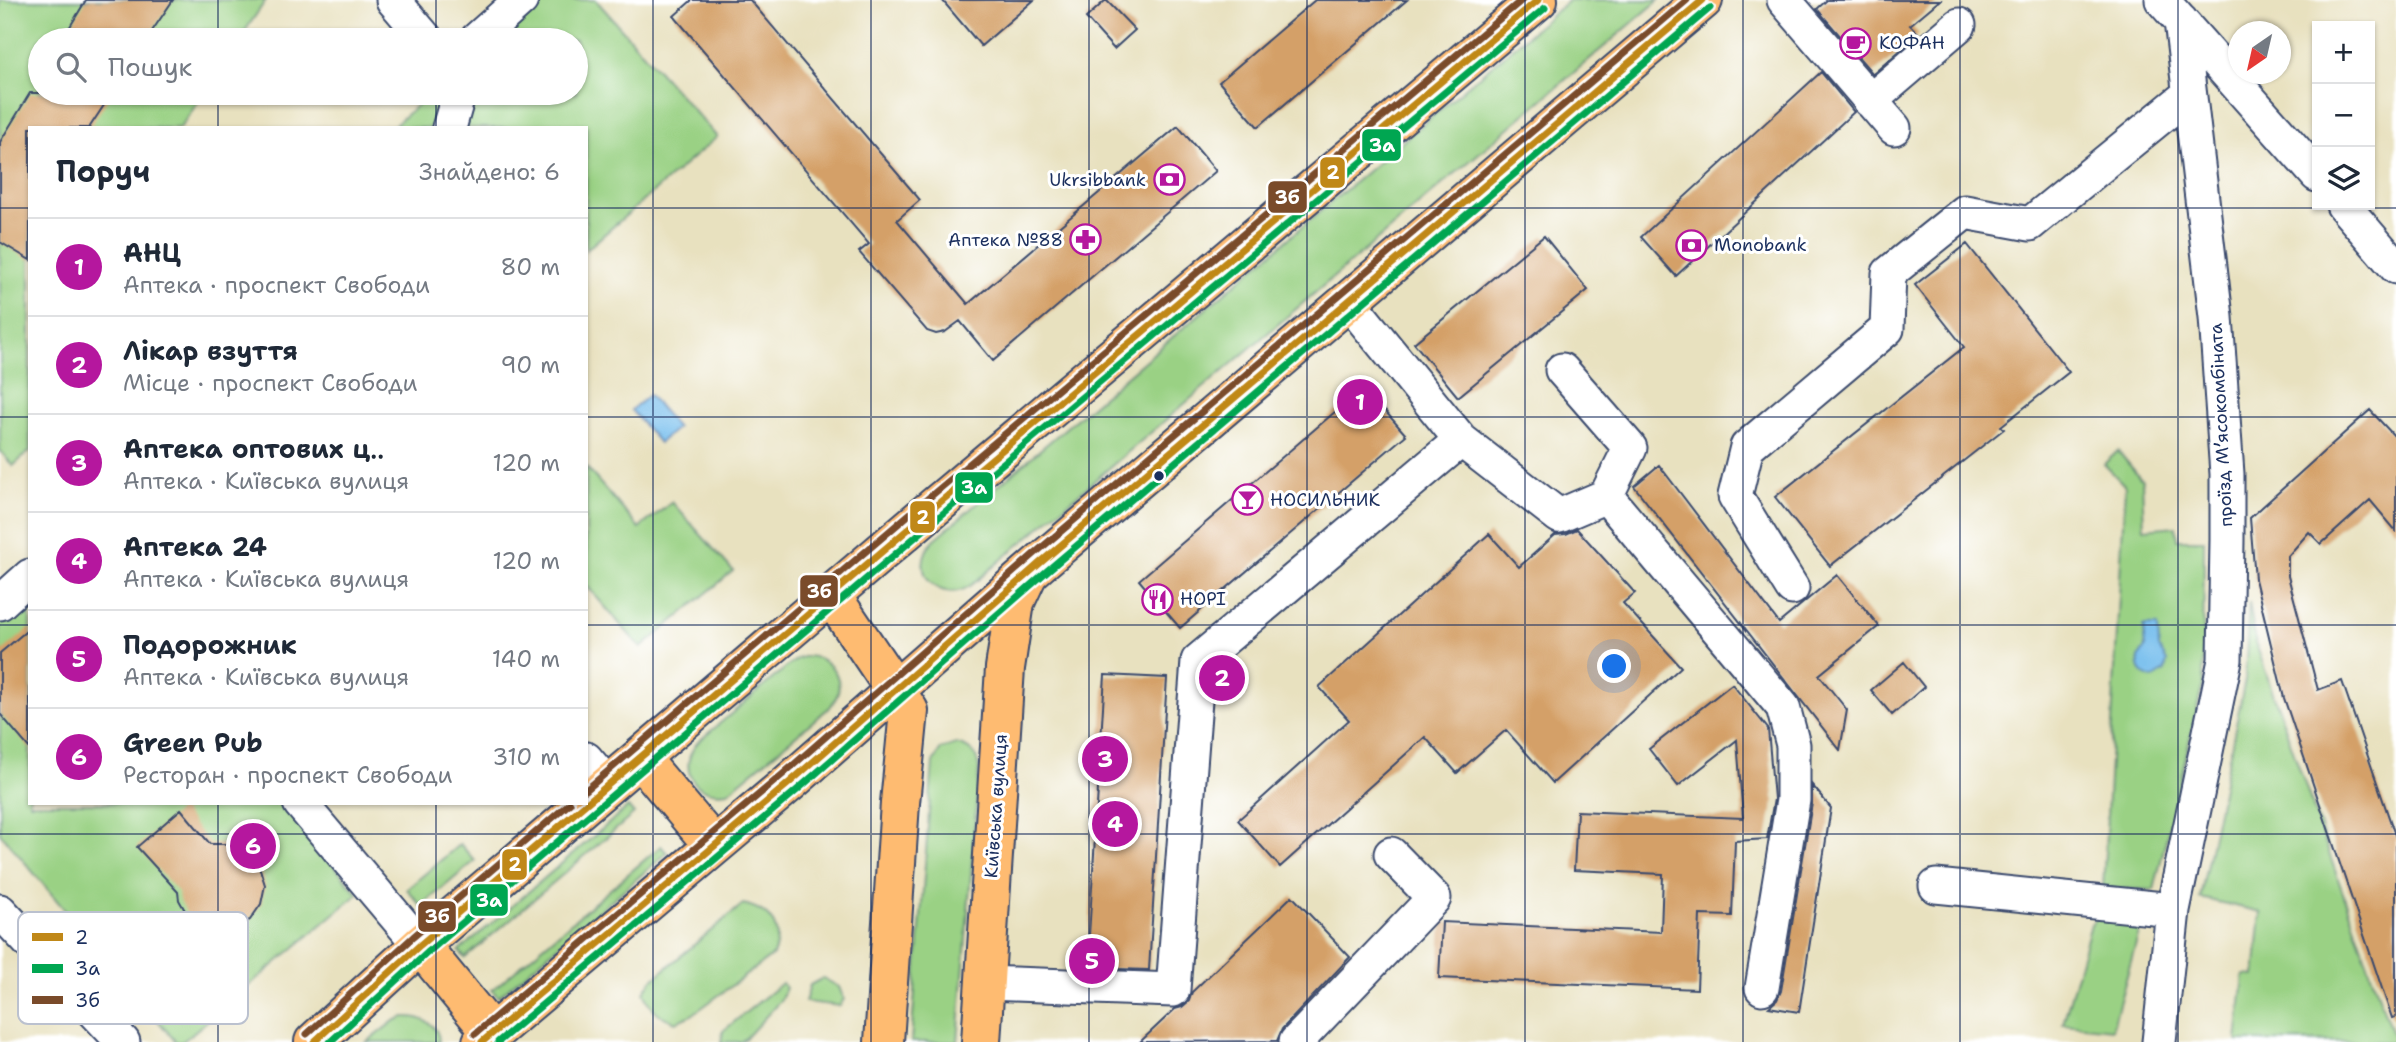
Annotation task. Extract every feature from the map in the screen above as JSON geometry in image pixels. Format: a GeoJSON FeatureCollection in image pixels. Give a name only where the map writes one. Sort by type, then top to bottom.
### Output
{"type":"FeatureCollection","features":[{"type":"Feature","properties":{"kind":"main road"},"geometry":{"type":"LineString","coordinates":[[597,772],[640,758],[831,594],[1538,0]]}},
{"type":"Feature","properties":{"kind":"main road"},"geometry":{"type":"LineString","coordinates":[[420,945],[487,1038],[1703,0]]}},
{"type":"Feature","properties":{"kind":"main road","name":"Київська вулиця"},"geometry":{"type":"LineString","coordinates":[[981,1042],[1005,668],[1016,602],[1028,574]]}},
{"type":"Feature","properties":{"kind":"main road"},"geometry":{"type":"LineString","coordinates":[[831,594],[909,711],[884,1042]]}},
{"type":"Feature","properties":{"kind":"main road"},"geometry":{"type":"LineString","coordinates":[[640,758],[714,846]]}},
{"type":"Feature","properties":{"kind":"main road"},"geometry":{"type":"LineString","coordinates":[[314,1042],[420,945],[563,805]]}},
{"type":"Feature","properties":{"kind":"street"},"geometry":{"type":"LineString","coordinates":[[393,0],[416,28]]}},
{"type":"Feature","properties":{"kind":"street"},"geometry":{"type":"LineString","coordinates":[[489,28],[521,0]]}},
{"type":"Feature","properties":{"kind":"street"},"geometry":{"type":"LineString","coordinates":[[1784,0],[1894,128]]}},
{"type":"Feature","properties":{"kind":"street"},"geometry":{"type":"LineString","coordinates":[[2171,10],[2312,169]]}},
{"type":"Feature","properties":{"kind":"street","name":"проїзд Мʼясокомбіната"},"geometry":{"type":"LineString","coordinates":[[2159,1042],[2173,910],[2225,660],[2227,474],[2216,317],[2189,94],[2171,10]]}},
{"type":"Feature","properties":{"kind":"street"},"geometry":{"type":"LineString","coordinates":[[1870,101],[1959,25]]}},
{"type":"Feature","properties":{"kind":"street"},"geometry":{"type":"LineString","coordinates":[[1792,588],[1735,496],[1747,447],[1887,329],[1889,273],[1965,212],[2030,224],[2189,94]]}},
{"type":"Feature","properties":{"kind":"street"},"geometry":{"type":"LineString","coordinates":[[450,126],[455,105]]}},
{"type":"Feature","properties":{"kind":"street"},"geometry":{"type":"LineString","coordinates":[[2347,210],[2395,265]]}},
{"type":"Feature","properties":{"kind":"street"},"geometry":{"type":"LineString","coordinates":[[1348,301],[1461,440],[1559,516],[1605,496],[1630,448],[1562,370]]}},
{"type":"Feature","properties":{"kind":"street"},"geometry":{"type":"LineString","coordinates":[[985,983],[1173,990],[1198,662],[1461,440]]}},
{"type":"Feature","properties":{"kind":"street"},"geometry":{"type":"LineString","coordinates":[[1605,496],[1783,707],[1793,745],[1793,800],[1762,988]]}},
{"type":"Feature","properties":{"kind":"street"},"geometry":{"type":"LineString","coordinates":[[0,603],[28,578]]}},
{"type":"Feature","properties":{"kind":"street"},"geometry":{"type":"LineString","coordinates":[[302,805],[420,945]]}},
{"type":"Feature","properties":{"kind":"street"},"geometry":{"type":"LineString","coordinates":[[1296,1042],[1434,898],[1391,854]]}},
{"type":"Feature","properties":{"kind":"street"},"geometry":{"type":"LineString","coordinates":[[1936,886],[2173,910]]}},
{"type":"Feature","properties":{"kind":"street"},"geometry":{"type":"LineString","coordinates":[[0,911],[18,930]]}},
{"type":"Feature","properties":{"kind":"street"},"geometry":{"type":"LineString","coordinates":[[106,1024],[123,1042]]}},
{"type":"Feature","properties":{"kind":"green space"},"geometry":{"type":"Polygon","coordinates":[[[0,0],[266,0],[247,28],[28,28],[28,105],[196,105],[181,126],[28,126],[28,453],[13,466],[0,451],[0,0]]]}},
{"type":"Feature","properties":{"kind":"green space"},"geometry":{"type":"Polygon","coordinates":[[[536,0],[596,0],[717,137],[588,248],[588,126],[393,126],[417,105],[588,105],[588,28],[504,28],[536,0]]]}},
{"type":"Feature","properties":{"kind":"green space"},"geometry":{"type":"Polygon","coordinates":[[[1569,0],[1659,0],[973,584],[949,592],[931,583],[925,574],[923,563],[934,540],[1569,0]]]}},
{"type":"Feature","properties":{"kind":"green space"},"geometry":{"type":"Polygon","coordinates":[[[2118,451],[2142,480],[2144,529],[2176,526],[2177,540],[2204,540],[2203,684],[2154,890],[2103,888],[2125,486],[2104,464],[2118,451]]]}},
{"type":"Feature","properties":{"kind":"green space"},"geometry":{"type":"Polygon","coordinates":[[[588,469],[639,528],[672,502],[733,571],[641,648],[588,587],[588,469]]]}},
{"type":"Feature","properties":{"kind":"green space"},"geometry":{"type":"Polygon","coordinates":[[[28,598],[28,805],[284,805],[358,894],[248,986],[248,912],[67,912],[0,833],[0,621],[28,598]]]}},
{"type":"Feature","properties":{"kind":"green space"},"geometry":{"type":"Polygon","coordinates":[[[2249,602],[2256,644],[2395,1042],[2237,1041],[2244,975],[2255,976],[2261,912],[2200,898],[2245,680],[2249,602]]]}},
{"type":"Feature","properties":{"kind":"green space"},"geometry":{"type":"Polygon","coordinates":[[[809,656],[826,663],[836,675],[838,690],[830,707],[728,792],[716,793],[698,786],[689,771],[689,762],[698,742],[790,664],[809,656]]]}},
{"type":"Feature","properties":{"kind":"green space"},"geometry":{"type":"Polygon","coordinates":[[[956,744],[972,752],[979,768],[958,1042],[911,1042],[933,762],[941,749],[956,744]]]}},
{"type":"Feature","properties":{"kind":"green space"},"geometry":{"type":"Polygon","coordinates":[[[628,807],[634,814],[465,958],[459,951],[628,807]]]}},
{"type":"Feature","properties":{"kind":"green space"},"geometry":{"type":"Polygon","coordinates":[[[460,844],[475,861],[421,906],[407,889],[460,844]]]}},
{"type":"Feature","properties":{"kind":"green space"},"geometry":{"type":"Polygon","coordinates":[[[661,846],[667,853],[498,997],[492,990],[661,846]]]}},
{"type":"Feature","properties":{"kind":"green space"},"geometry":{"type":"Polygon","coordinates":[[[743,904],[761,911],[772,922],[777,936],[773,955],[692,1015],[676,1022],[664,1017],[652,1007],[644,992],[652,980],[743,904]]]}},
{"type":"Feature","properties":{"kind":"green space"},"geometry":{"type":"Polygon","coordinates":[[[2101,912],[2142,922],[2112,1029],[2063,1024],[2091,924],[2101,912]]]}},
{"type":"Feature","properties":{"kind":"green space"},"geometry":{"type":"Polygon","coordinates":[[[823,978],[839,987],[844,999],[840,1006],[805,1002],[810,985],[823,978]]]}},
{"type":"Feature","properties":{"kind":"green space"},"geometry":{"type":"Polygon","coordinates":[[[782,983],[786,988],[781,1000],[746,1038],[740,1042],[721,1042],[723,1031],[782,983]]]}},
{"type":"Feature","properties":{"kind":"green space"},"geometry":{"type":"Polygon","coordinates":[[[404,1017],[428,1022],[436,1030],[439,1042],[367,1042],[394,1021],[404,1017]]]}},
{"type":"Feature","properties":{"kind":"green space"},"geometry":{"type":"Polygon","coordinates":[[[161,1024],[203,1024],[182,1042],[176,1042],[161,1024]]]}},
{"type":"Feature","properties":{"kind":"water"},"geometry":{"type":"Polygon","coordinates":[[[649,395],[677,428],[659,443],[631,410],[649,395]]]}},
{"type":"Feature","properties":{"kind":"water"},"geometry":{"type":"Polygon","coordinates":[[[2143,626],[2158,626],[2159,648],[2167,661],[2165,671],[2152,679],[2143,673],[2139,665],[2145,648],[2143,626]]]}},
{"type":"Feature","properties":{"kind":"building"},"geometry":{"type":"Polygon","coordinates":[[[86,0],[173,0],[154,28],[69,28],[86,0]]]}},
{"type":"Feature","properties":{"kind":"building"},"geometry":{"type":"Polygon","coordinates":[[[692,0],[750,0],[920,200],[897,220],[968,304],[1178,126],[1216,171],[993,361],[960,321],[945,332],[936,334],[927,331],[859,252],[869,244],[674,16],[692,0]]]}},
{"type":"Feature","properties":{"kind":"building"},"geometry":{"type":"Polygon","coordinates":[[[942,0],[1034,0],[981,46],[942,0]]]}},
{"type":"Feature","properties":{"kind":"building"},"geometry":{"type":"Polygon","coordinates":[[[1106,0],[1135,30],[1114,49],[1086,18],[1106,0]]]}},
{"type":"Feature","properties":{"kind":"building"},"geometry":{"type":"Polygon","coordinates":[[[1315,0],[1407,0],[1258,127],[1219,82],[1315,0]]]}},
{"type":"Feature","properties":{"kind":"building"},"geometry":{"type":"Polygon","coordinates":[[[1827,0],[1940,0],[1910,25],[1919,34],[1873,74],[1817,9],[1827,0]]]}},
{"type":"Feature","properties":{"kind":"building"},"geometry":{"type":"Polygon","coordinates":[[[1821,72],[1854,112],[1676,276],[1641,237],[1821,72]]]}},
{"type":"Feature","properties":{"kind":"building"},"geometry":{"type":"Polygon","coordinates":[[[28,96],[28,105],[104,105],[90,126],[28,126],[28,259],[0,242],[0,142],[28,96]]]}},
{"type":"Feature","properties":{"kind":"building"},"geometry":{"type":"Polygon","coordinates":[[[1544,236],[1588,290],[1458,397],[1414,343],[1544,236]]]}},
{"type":"Feature","properties":{"kind":"building"},"geometry":{"type":"Polygon","coordinates":[[[1967,244],[2069,372],[2001,426],[2004,429],[1830,566],[1775,497],[1964,347],[1915,285],[1967,244]]]}},
{"type":"Feature","properties":{"kind":"building"},"geometry":{"type":"Polygon","coordinates":[[[1364,387],[1406,435],[1180,628],[1139,580],[1364,387]]]}},
{"type":"Feature","properties":{"kind":"building"},"geometry":{"type":"Polygon","coordinates":[[[2370,410],[2396,438],[2396,531],[2370,500],[2321,544],[2309,532],[2288,556],[2288,576],[2318,690],[2342,681],[2396,838],[2396,1017],[2392,1018],[2284,698],[2255,579],[2250,518],[2370,410]]]}},
{"type":"Feature","properties":{"kind":"building"},"geometry":{"type":"Polygon","coordinates":[[[1659,465],[1779,623],[1837,575],[1879,626],[1819,675],[1847,710],[1840,750],[1634,486],[1659,465]]]}},
{"type":"Feature","properties":{"kind":"building"},"geometry":{"type":"Polygon","coordinates":[[[1577,529],[1635,593],[1623,603],[1681,667],[1553,783],[1506,730],[1457,773],[1425,737],[1280,867],[1238,820],[1349,720],[1319,687],[1489,534],[1519,567],[1555,535],[1577,529]]]}},
{"type":"Feature","properties":{"kind":"building"},"geometry":{"type":"Polygon","coordinates":[[[28,630],[28,747],[0,714],[0,653],[28,630]]]}},
{"type":"Feature","properties":{"kind":"building"},"geometry":{"type":"Polygon","coordinates":[[[1904,662],[1924,687],[1892,715],[1871,690],[1904,662]]]}},
{"type":"Feature","properties":{"kind":"building"},"geometry":{"type":"Polygon","coordinates":[[[1105,675],[1167,678],[1149,970],[1087,968],[1105,675]]]}},
{"type":"Feature","properties":{"kind":"building"},"geometry":{"type":"Polygon","coordinates":[[[1732,684],[1768,729],[1774,799],[1767,839],[1735,841],[1732,916],[1700,915],[1697,989],[1439,978],[1442,922],[1661,932],[1663,874],[1574,870],[1577,811],[1743,818],[1737,740],[1678,786],[1649,749],[1732,684]]]}},
{"type":"Feature","properties":{"kind":"building"},"geometry":{"type":"Polygon","coordinates":[[[1812,785],[1831,808],[1799,1012],[1769,1007],[1777,1000],[1781,991],[1812,803],[1812,785]]]}},
{"type":"Feature","properties":{"kind":"building"},"geometry":{"type":"Polygon","coordinates":[[[181,809],[210,844],[229,844],[247,852],[259,866],[265,885],[261,904],[248,921],[248,912],[186,912],[178,892],[137,847],[181,809]]]}},
{"type":"Feature","properties":{"kind":"building"},"geometry":{"type":"Polygon","coordinates":[[[1292,896],[1350,957],[1282,1029],[1277,1041],[1140,1042],[1175,1009],[1189,1001],[1192,992],[1292,896]]]}},
{"type":"Feature","properties":{"kind":"transit line","name":"3б"},"geometry":{"type":"LineString","coordinates":[[588,788],[919,506],[1522,0]]}},
{"type":"Feature","properties":{"kind":"transit line","name":"2"},"geometry":{"type":"LineString","coordinates":[[588,802],[1538,0]]}},
{"type":"Feature","properties":{"kind":"transit line","name":"3б"},"geometry":{"type":"LineString","coordinates":[[475,1034],[782,775],[1033,555],[1687,0]]}},
{"type":"Feature","properties":{"kind":"transit line","name":"2"},"geometry":{"type":"LineString","coordinates":[[482,1042],[789,783],[1040,563],[1703,0]]}},
{"type":"Feature","properties":{"kind":"transit line","name":"3а"},"geometry":{"type":"LineString","coordinates":[[330,1042],[427,953],[933,522],[1545,8]]}},
{"type":"Feature","properties":{"kind":"transit line","name":"3а"},"geometry":{"type":"LineString","coordinates":[[498,1042],[796,791],[1047,571],[1710,8]]}},
{"type":"Feature","properties":{"kind":"transit line","name":"3б"},"geometry":{"type":"LineString","coordinates":[[307,1034],[413,937],[568,805]]}},
{"type":"Feature","properties":{"kind":"transit line","name":"2"},"geometry":{"type":"LineString","coordinates":[[314,1042],[420,945],[584,805]]}},
{"type":"Feature","properties":{"kind":"place","name":"КОФАН"},"geometry":{"type":"Point","coordinates":[1856,43]}},
{"type":"Feature","properties":{"kind":"place","name":"Ukrsibbank"},"geometry":{"type":"Point","coordinates":[1169,180]}},
{"type":"Feature","properties":{"kind":"place","name":"Аптека №88"},"geometry":{"type":"Point","coordinates":[1086,240]}},
{"type":"Feature","properties":{"kind":"place","name":"Monobank"},"geometry":{"type":"Point","coordinates":[1691,245]}},
{"type":"Feature","properties":{"kind":"place","name":"АНЦ"},"geometry":{"type":"Point","coordinates":[1360,402]}},
{"type":"Feature","properties":{"kind":"place","name":"НОСИЛЬНИК"},"geometry":{"type":"Point","coordinates":[1247,500]}},
{"type":"Feature","properties":{"kind":"place","name":"НОРІ"},"geometry":{"type":"Point","coordinates":[1157,599]}},
{"type":"Feature","properties":{"kind":"place","name":"Лікар взуття"},"geometry":{"type":"Point","coordinates":[1222,678]}},
{"type":"Feature","properties":{"kind":"place","name":"Аптека оптових ц‥"},"geometry":{"type":"Point","coordinates":[1105,759]}},
{"type":"Feature","properties":{"kind":"place","name":"Аптека 24"},"geometry":{"type":"Point","coordinates":[1115,824]}},
{"type":"Feature","properties":{"kind":"place","name":"Green Pub"},"geometry":{"type":"Point","coordinates":[253,846]}},
{"type":"Feature","properties":{"kind":"place","name":"Подорожник"},"geometry":{"type":"Point","coordinates":[1092,961]}}]}
